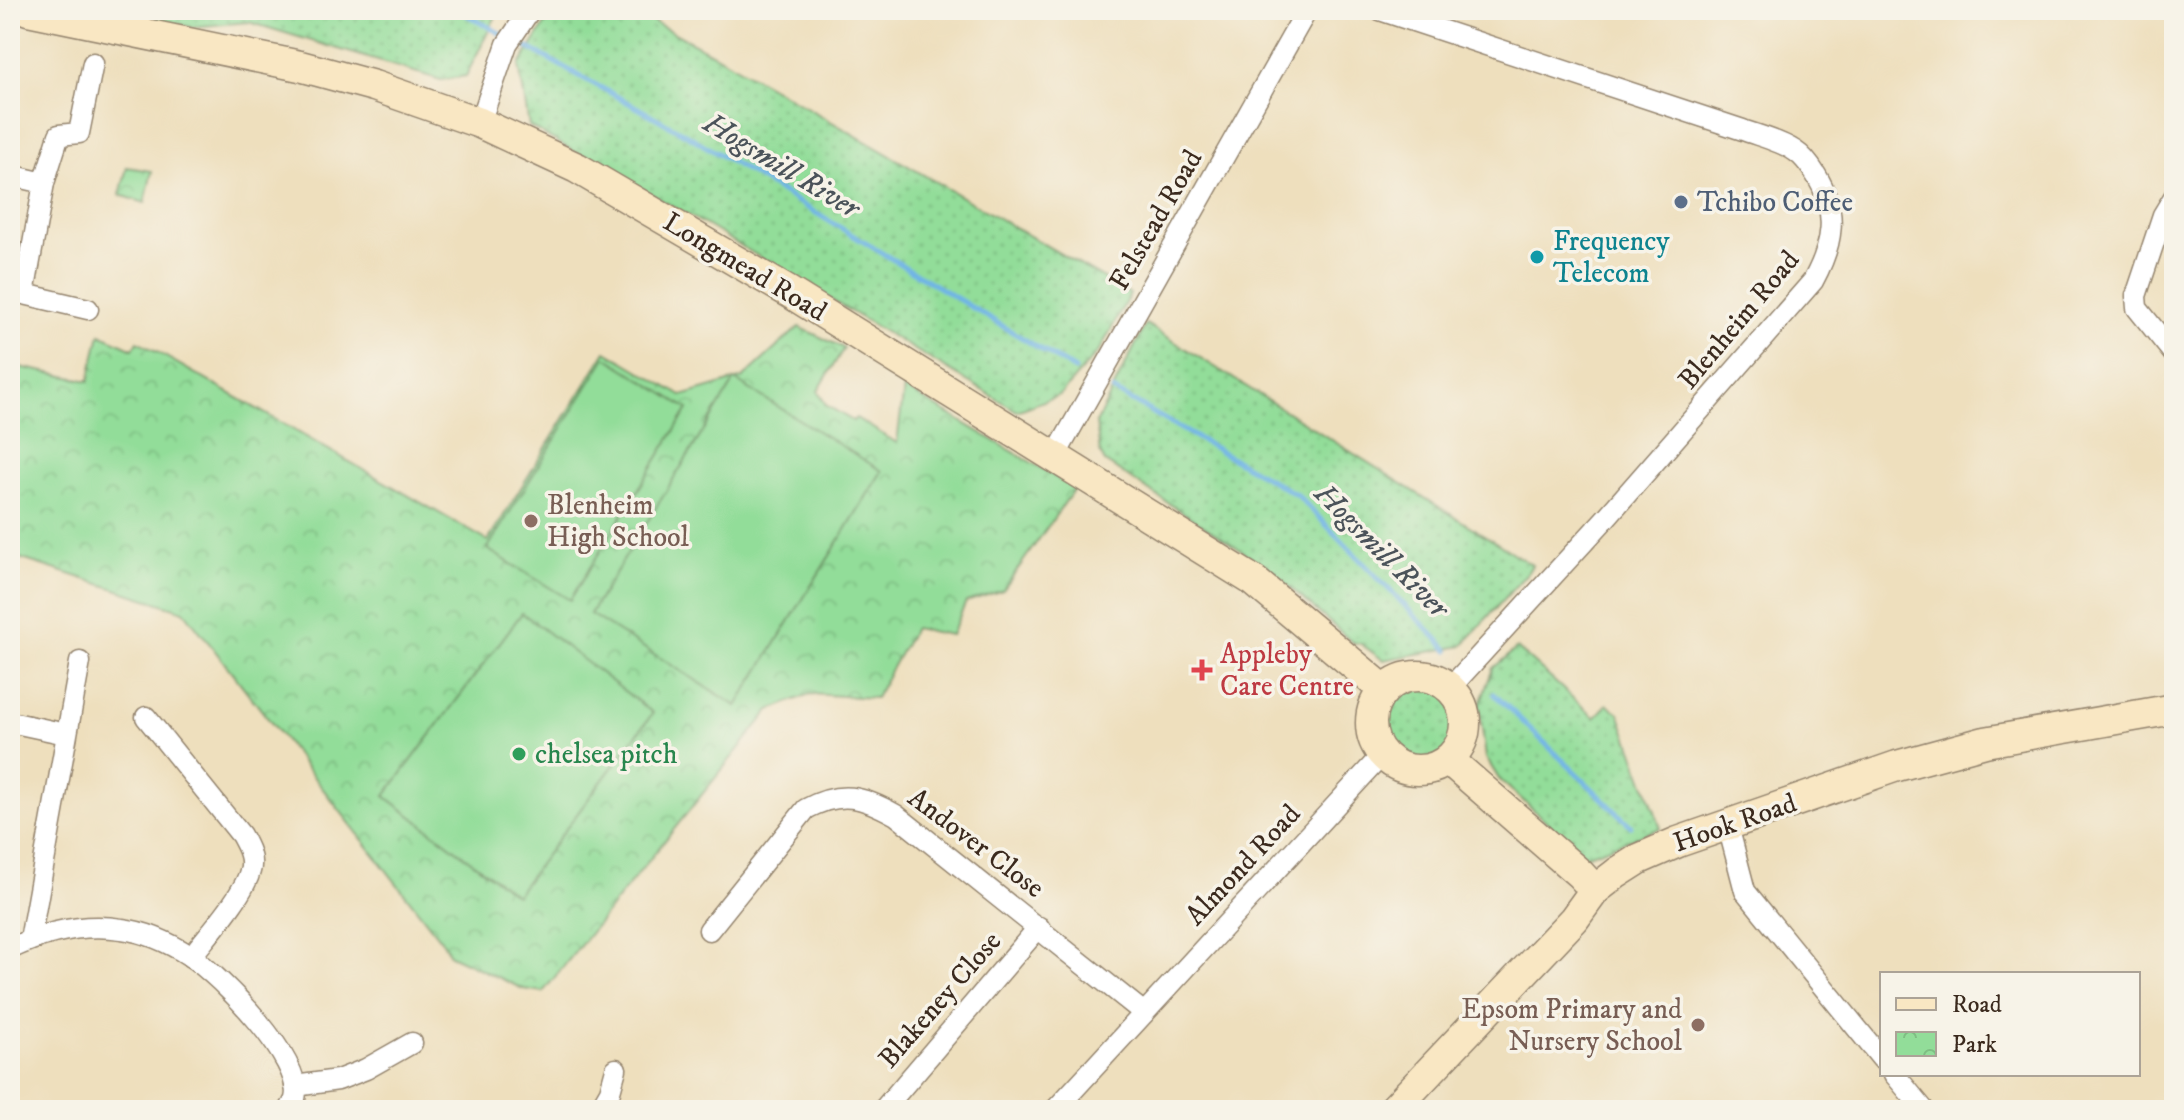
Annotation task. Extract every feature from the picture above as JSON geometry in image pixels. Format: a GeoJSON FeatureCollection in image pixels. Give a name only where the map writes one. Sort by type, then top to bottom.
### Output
{"type":"FeatureCollection","features":[{"type":"Feature","properties":{"kind":"street","name":"Longmead Road"},"geometry":{"type":"LineString","coordinates":[[28,10],[300,66],[374,86],[480,123],[577,168],[789,292],[1254,581],[1384,690]]}},
{"type":"Feature","properties":{"kind":"street","name":"Felstead Road"},"geometry":{"type":"LineString","coordinates":[[1054,458],[1307,10]]}},
{"type":"Feature","properties":{"kind":"street","name":"Blenheim Road"},"geometry":{"type":"LineString","coordinates":[[1380,10],[1743,130],[1795,151],[1813,170],[1826,191],[1831,212],[1831,236],[1825,260],[1813,281],[1605,519],[1450,688]]}},
{"type":"Feature","properties":{"kind":"street"},"geometry":{"type":"LineString","coordinates":[[480,123],[519,27]]}},
{"type":"Feature","properties":{"kind":"street"},"geometry":{"type":"LineString","coordinates":[[88,309],[24,294],[44,183],[59,135],[79,133],[93,63]]}},
{"type":"Feature","properties":{"kind":"street"},"geometry":{"type":"LineString","coordinates":[[10,175],[44,183]]}},
{"type":"Feature","properties":{"kind":"street"},"geometry":{"type":"LineString","coordinates":[[2174,197],[2163,215],[2136,296],[2137,308],[2142,316],[2174,354]]}},
{"type":"Feature","properties":{"kind":"street"},"geometry":{"type":"LineString","coordinates":[[30,940],[80,662]]}},
{"type":"Feature","properties":{"kind":"street"},"geometry":{"type":"LineString","coordinates":[[1413,676],[1429,677],[1450,688],[1460,701],[1465,730],[1460,746],[1449,760],[1435,768],[1413,771],[1397,766],[1382,755],[1374,741],[1371,718],[1384,690],[1398,680],[1413,676]]}},
{"type":"Feature","properties":{"kind":"street","name":"Hook Road"},"geometry":{"type":"LineString","coordinates":[[1393,1110],[1574,919],[1595,890],[1639,859],[1897,766],[1985,742],[2174,709]]}},
{"type":"Feature","properties":{"kind":"street"},"geometry":{"type":"LineString","coordinates":[[146,717],[241,835],[249,850],[252,868],[245,884],[191,957]]}},
{"type":"Feature","properties":{"kind":"street"},"geometry":{"type":"LineString","coordinates":[[10,722],[66,734]]}},
{"type":"Feature","properties":{"kind":"street","name":"Almond Road"},"geometry":{"type":"LineString","coordinates":[[1055,1110],[1382,755]]}},
{"type":"Feature","properties":{"kind":"street"},"geometry":{"type":"LineString","coordinates":[[1449,760],[1595,890]]}},
{"type":"Feature","properties":{"kind":"street","name":"Andover Close"},"geometry":{"type":"LineString","coordinates":[[709,930],[806,809],[823,800],[860,798],[896,815],[1144,1013]]}},
{"type":"Feature","properties":{"kind":"street"},"geometry":{"type":"LineString","coordinates":[[1728,826],[1745,891],[1880,1057]]}},
{"type":"Feature","properties":{"kind":"street"},"geometry":{"type":"LineString","coordinates":[[10,949],[57,931],[89,927],[123,929],[156,938],[191,957],[236,997],[272,1038],[288,1065],[295,1086],[295,1100],[289,1110]]}},
{"type":"Feature","properties":{"kind":"street","name":"Blakeney Close"},"geometry":{"type":"LineString","coordinates":[[883,1110],[1039,927]]}},
{"type":"Feature","properties":{"kind":"street"},"geometry":{"type":"LineString","coordinates":[[295,1086],[338,1080],[366,1069],[412,1043]]}},
{"type":"Feature","properties":{"kind":"street"},"geometry":{"type":"LineString","coordinates":[[599,1110],[610,1091],[616,1069]]}},
{"type":"Feature","properties":{"kind":"street"},"geometry":{"type":"LineString","coordinates":[[1896,1076],[1924,1110]]}},
{"type":"Feature","properties":{"kind":"green space"},"geometry":{"type":"Polygon","coordinates":[[[102,10],[488,10],[497,14],[466,76],[441,80],[249,22],[191,27],[102,10]]]}},
{"type":"Feature","properties":{"kind":"green space"},"geometry":{"type":"Polygon","coordinates":[[[554,10],[632,10],[1130,294],[1100,350],[1060,395],[1017,411],[706,225],[529,126],[519,66],[554,10]]]}},
{"type":"Feature","properties":{"kind":"green space"},"geometry":{"type":"Polygon","coordinates":[[[127,167],[152,171],[145,203],[120,195],[127,167]]]}},
{"type":"Feature","properties":{"kind":"green space"},"geometry":{"type":"Polygon","coordinates":[[[1146,324],[1532,565],[1528,572],[1462,646],[1383,660],[1361,644],[1352,642],[1267,567],[1105,462],[1100,453],[1096,423],[1146,324]]]}},
{"type":"Feature","properties":{"kind":"green space","name":"Blenheim High School"},"geometry":{"type":"Polygon","coordinates":[[[799,327],[844,348],[818,391],[826,405],[853,421],[856,418],[897,443],[904,388],[1075,488],[1003,590],[966,602],[951,635],[914,628],[875,698],[810,694],[770,710],[543,992],[523,989],[450,955],[184,611],[10,555],[10,365],[89,381],[100,334],[133,349],[138,341],[488,541],[606,351],[682,396],[743,378],[799,327]]]}},
{"type":"Feature","properties":{"kind":"green space"},"geometry":{"type":"Polygon","coordinates":[[[606,357],[688,409],[570,600],[487,549],[606,357]]]}},
{"type":"Feature","properties":{"kind":"green space"},"geometry":{"type":"Polygon","coordinates":[[[735,380],[882,471],[737,706],[590,614],[735,380]]]}},
{"type":"Feature","properties":{"kind":"green space","name":"chelsea pitch"},"geometry":{"type":"Polygon","coordinates":[[[522,613],[653,713],[516,895],[385,796],[522,613]]]}},
{"type":"Feature","properties":{"kind":"green space"},"geometry":{"type":"Polygon","coordinates":[[[1517,648],[1595,718],[1607,704],[1619,713],[1661,828],[1585,856],[1499,779],[1486,758],[1479,706],[1493,668],[1517,648]]]}},
{"type":"Feature","properties":{"kind":"green space"},"geometry":{"type":"Polygon","coordinates":[[[1419,684],[1434,687],[1447,696],[1456,709],[1459,724],[1456,739],[1447,752],[1434,761],[1419,764],[1404,761],[1391,752],[1382,739],[1379,724],[1382,709],[1391,696],[1404,687],[1419,684]]]}},
{"type":"Feature","properties":{"kind":"waterway","name":"Hogsmill River"},"geometry":{"type":"LineString","coordinates":[[458,10],[505,36]]}},
{"type":"Feature","properties":{"kind":"waterway","name":"Hogsmill River"},"geometry":{"type":"LineString","coordinates":[[514,40],[689,136],[1075,370]]}},
{"type":"Feature","properties":{"kind":"waterway","name":"Hogsmill River"},"geometry":{"type":"LineString","coordinates":[[1113,390],[1297,495],[1448,650]]}},
{"type":"Feature","properties":{"kind":"waterway","name":"Hogsmill River"},"geometry":{"type":"LineString","coordinates":[[1494,694],[1631,826]]}},
{"type":"Feature","properties":{"kind":"railway"},"geometry":{"type":"LineString","coordinates":[[2158,10],[2174,16]]}},
{"type":"Feature","properties":{"kind":"place","name":"Tchibo Coffee"},"geometry":{"type":"Point","coordinates":[1681,202]}},
{"type":"Feature","properties":{"kind":"place","name":"Frequency Telecom"},"geometry":{"type":"Point","coordinates":[1537,257]}},
{"type":"Feature","properties":{"kind":"place","name":"Blenheim High School"},"geometry":{"type":"Point","coordinates":[531,521]}},
{"type":"Feature","properties":{"kind":"place","name":"Appleby Care Centre"},"geometry":{"type":"Point","coordinates":[1202,670]}},
{"type":"Feature","properties":{"kind":"place","name":"chelsea pitch"},"geometry":{"type":"Point","coordinates":[519,754]}},
{"type":"Feature","properties":{"kind":"place","name":"Epsom Primary and Nursery School"},"geometry":{"type":"Point","coordinates":[1698,1025]}}]}
